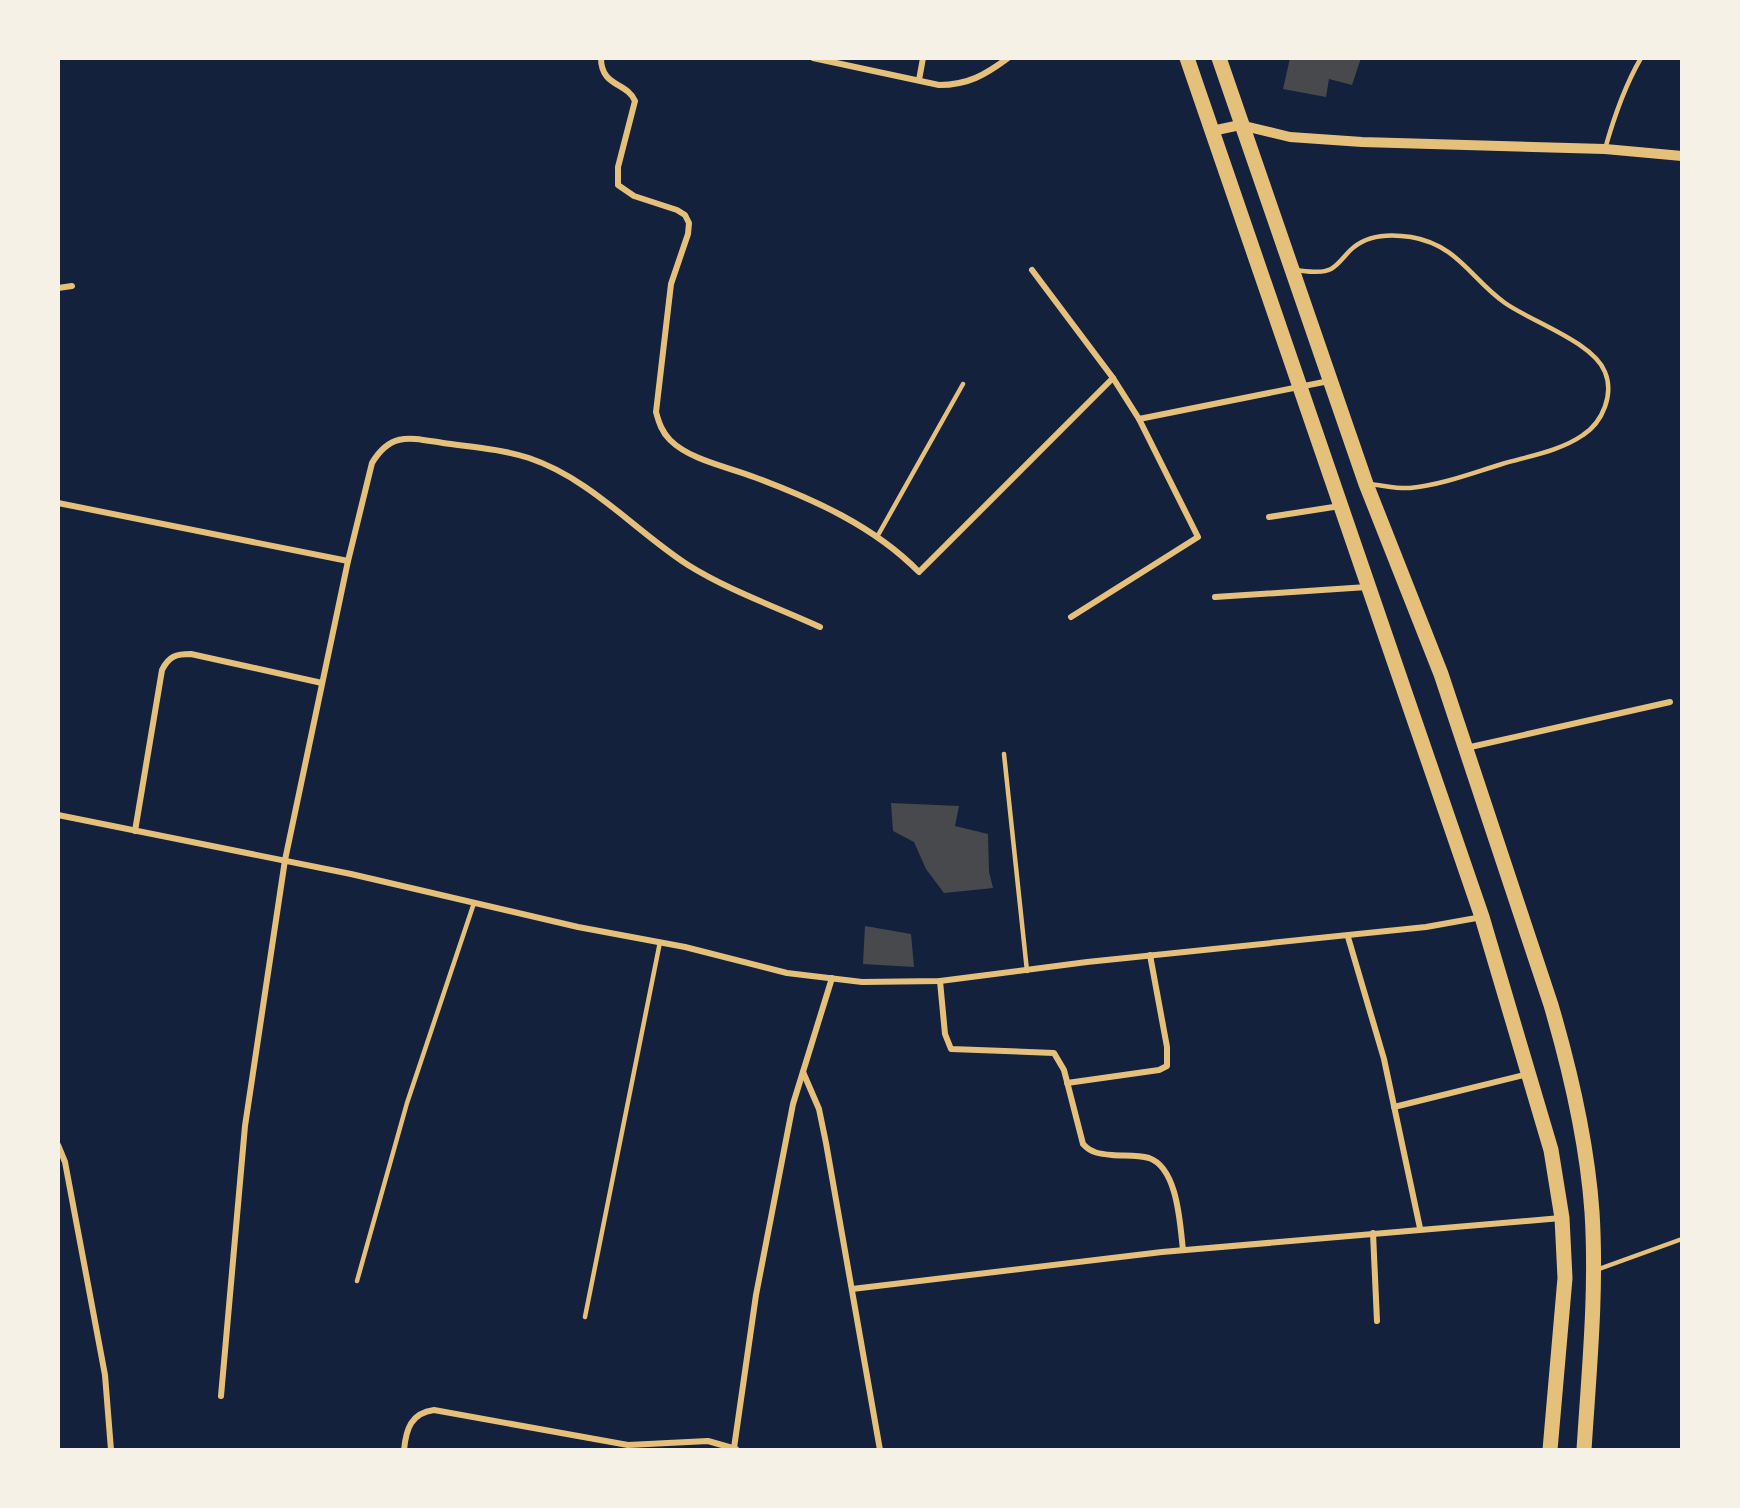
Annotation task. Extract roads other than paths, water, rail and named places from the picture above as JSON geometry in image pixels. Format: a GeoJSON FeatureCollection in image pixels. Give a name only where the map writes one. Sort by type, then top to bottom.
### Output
{"type":"FeatureCollection","features":[{"type":"Feature","properties":{"kind":"main road"},"geometry":{"type":"LineString","coordinates":[[1187,58],[1482,917],[1531,1074],[1551,1150],[1562,1218],[1565,1278],[1550,1449]]}},
{"type":"Feature","properties":{"kind":"main road"},"geometry":{"type":"LineString","coordinates":[[1219,58],[1240,125],[1366,484],[1441,674],[1551,1005],[1569,1068],[1587,1161],[1594,1271],[1584,1449]]}},
{"type":"Feature","properties":{"kind":"street"},"geometry":{"type":"LineString","coordinates":[[601,58],[605,76],[614,85],[632,94],[635,100],[618,167],[618,184],[634,196],[677,210],[685,215],[689,223],[688,234],[671,285],[656,412],[660,428],[670,441],[692,454],[794,492],[851,520],[897,550],[919,572],[1113,378]]}},
{"type":"Feature","properties":{"kind":"street"},"geometry":{"type":"LineString","coordinates":[[813,58],[939,85],[971,82],[1008,58]]}},
{"type":"Feature","properties":{"kind":"street"},"geometry":{"type":"LineString","coordinates":[[919,80],[923,58]]}},
{"type":"Feature","properties":{"kind":"street"},"geometry":{"type":"LineString","coordinates":[[1212,131],[1240,125],[1290,137],[1605,149],[1682,156]]}},
{"type":"Feature","properties":{"kind":"street"},"geometry":{"type":"LineString","coordinates":[[1032,270],[1113,378],[1139,419],[1198,537],[1071,617]]}},
{"type":"Feature","properties":{"kind":"street"},"geometry":{"type":"LineString","coordinates":[[58,288],[72,286]]}},
{"type":"Feature","properties":{"kind":"street"},"geometry":{"type":"LineString","coordinates":[[1139,419],[1301,388],[1330,380]]}},
{"type":"Feature","properties":{"kind":"street"},"geometry":{"type":"LineString","coordinates":[[221,1396],[245,1126],[285,860],[348,561],[372,463],[379,450],[392,440],[411,438],[492,449],[528,458],[555,469],[591,491],[689,565],[820,627]]}},
{"type":"Feature","properties":{"kind":"street"},"geometry":{"type":"LineString","coordinates":[[58,503],[348,561]]}},
{"type":"Feature","properties":{"kind":"street"},"geometry":{"type":"LineString","coordinates":[[1269,517],[1341,506]]}},
{"type":"Feature","properties":{"kind":"street"},"geometry":{"type":"LineString","coordinates":[[1215,597],[1370,587]]}},
{"type":"Feature","properties":{"kind":"street"},"geometry":{"type":"LineString","coordinates":[[135,831],[162,670],[167,659],[177,654],[191,654],[322,683]]}},
{"type":"Feature","properties":{"kind":"street"},"geometry":{"type":"LineString","coordinates":[[1465,748],[1670,702]]}},
{"type":"Feature","properties":{"kind":"street"},"geometry":{"type":"LineString","coordinates":[[58,815],[285,860],[578,927],[660,942],[787,973],[862,982],[940,981],[1150,956],[1348,937],[1482,917]]}},
{"type":"Feature","properties":{"kind":"street"},"geometry":{"type":"LineString","coordinates":[[1348,937],[1384,1059],[1420,1228]]}},
{"type":"Feature","properties":{"kind":"street"},"geometry":{"type":"LineString","coordinates":[[1067,1083],[1159,1070],[1167,1066],[1167,1047],[1150,956]]}},
{"type":"Feature","properties":{"kind":"street"},"geometry":{"type":"LineString","coordinates":[[404,1449],[409,1424],[422,1412],[434,1410],[628,1445],[708,1441],[736,1449],[756,1295],[793,1104],[832,978]]}},
{"type":"Feature","properties":{"kind":"street"},"geometry":{"type":"LineString","coordinates":[[940,981],[945,1034],[951,1049],[1054,1053],[1060,1060],[1083,1144],[1088,1150],[1099,1154],[1151,1159],[1161,1168],[1173,1187],[1183,1250]]}},
{"type":"Feature","properties":{"kind":"street"},"geometry":{"type":"LineString","coordinates":[[803,1072],[819,1109],[880,1449]]}},
{"type":"Feature","properties":{"kind":"street"},"geometry":{"type":"LineString","coordinates":[[1394,1107],[1531,1074]]}},
{"type":"Feature","properties":{"kind":"street"},"geometry":{"type":"LineString","coordinates":[[58,1145],[64,1162],[105,1375],[111,1449]]}},
{"type":"Feature","properties":{"kind":"street"},"geometry":{"type":"LineString","coordinates":[[852,1289],[1183,1250],[1420,1228],[1562,1218]]}},
{"type":"Feature","properties":{"kind":"street"},"geometry":{"type":"LineString","coordinates":[[1373,1233],[1377,1321]]}},
{"type":"Feature","properties":{"kind":"lane"},"geometry":{"type":"LineString","coordinates":[[1605,149],[1616,113],[1641,58]]}},
{"type":"Feature","properties":{"kind":"lane"},"geometry":{"type":"LineString","coordinates":[[1291,270],[1320,272],[1331,269],[1355,246],[1369,238],[1385,235],[1412,237],[1437,245],[1471,268],[1499,299],[1524,316],[1560,333],[1594,356],[1605,370],[1609,386],[1606,404],[1597,422],[1584,435],[1561,447],[1442,482],[1408,488],[1366,484]]}},
{"type":"Feature","properties":{"kind":"lane"},"geometry":{"type":"LineString","coordinates":[[877,537],[963,384]]}},
{"type":"Feature","properties":{"kind":"lane"},"geometry":{"type":"LineString","coordinates":[[1004,753],[1027,971]]}},
{"type":"Feature","properties":{"kind":"lane"},"geometry":{"type":"LineString","coordinates":[[357,1281],[407,1103],[474,903]]}},
{"type":"Feature","properties":{"kind":"lane"},"geometry":{"type":"LineString","coordinates":[[585,1317],[660,942]]}},
{"type":"Feature","properties":{"kind":"lane"},"geometry":{"type":"LineString","coordinates":[[1594,1271],[1682,1239]]}}]}
